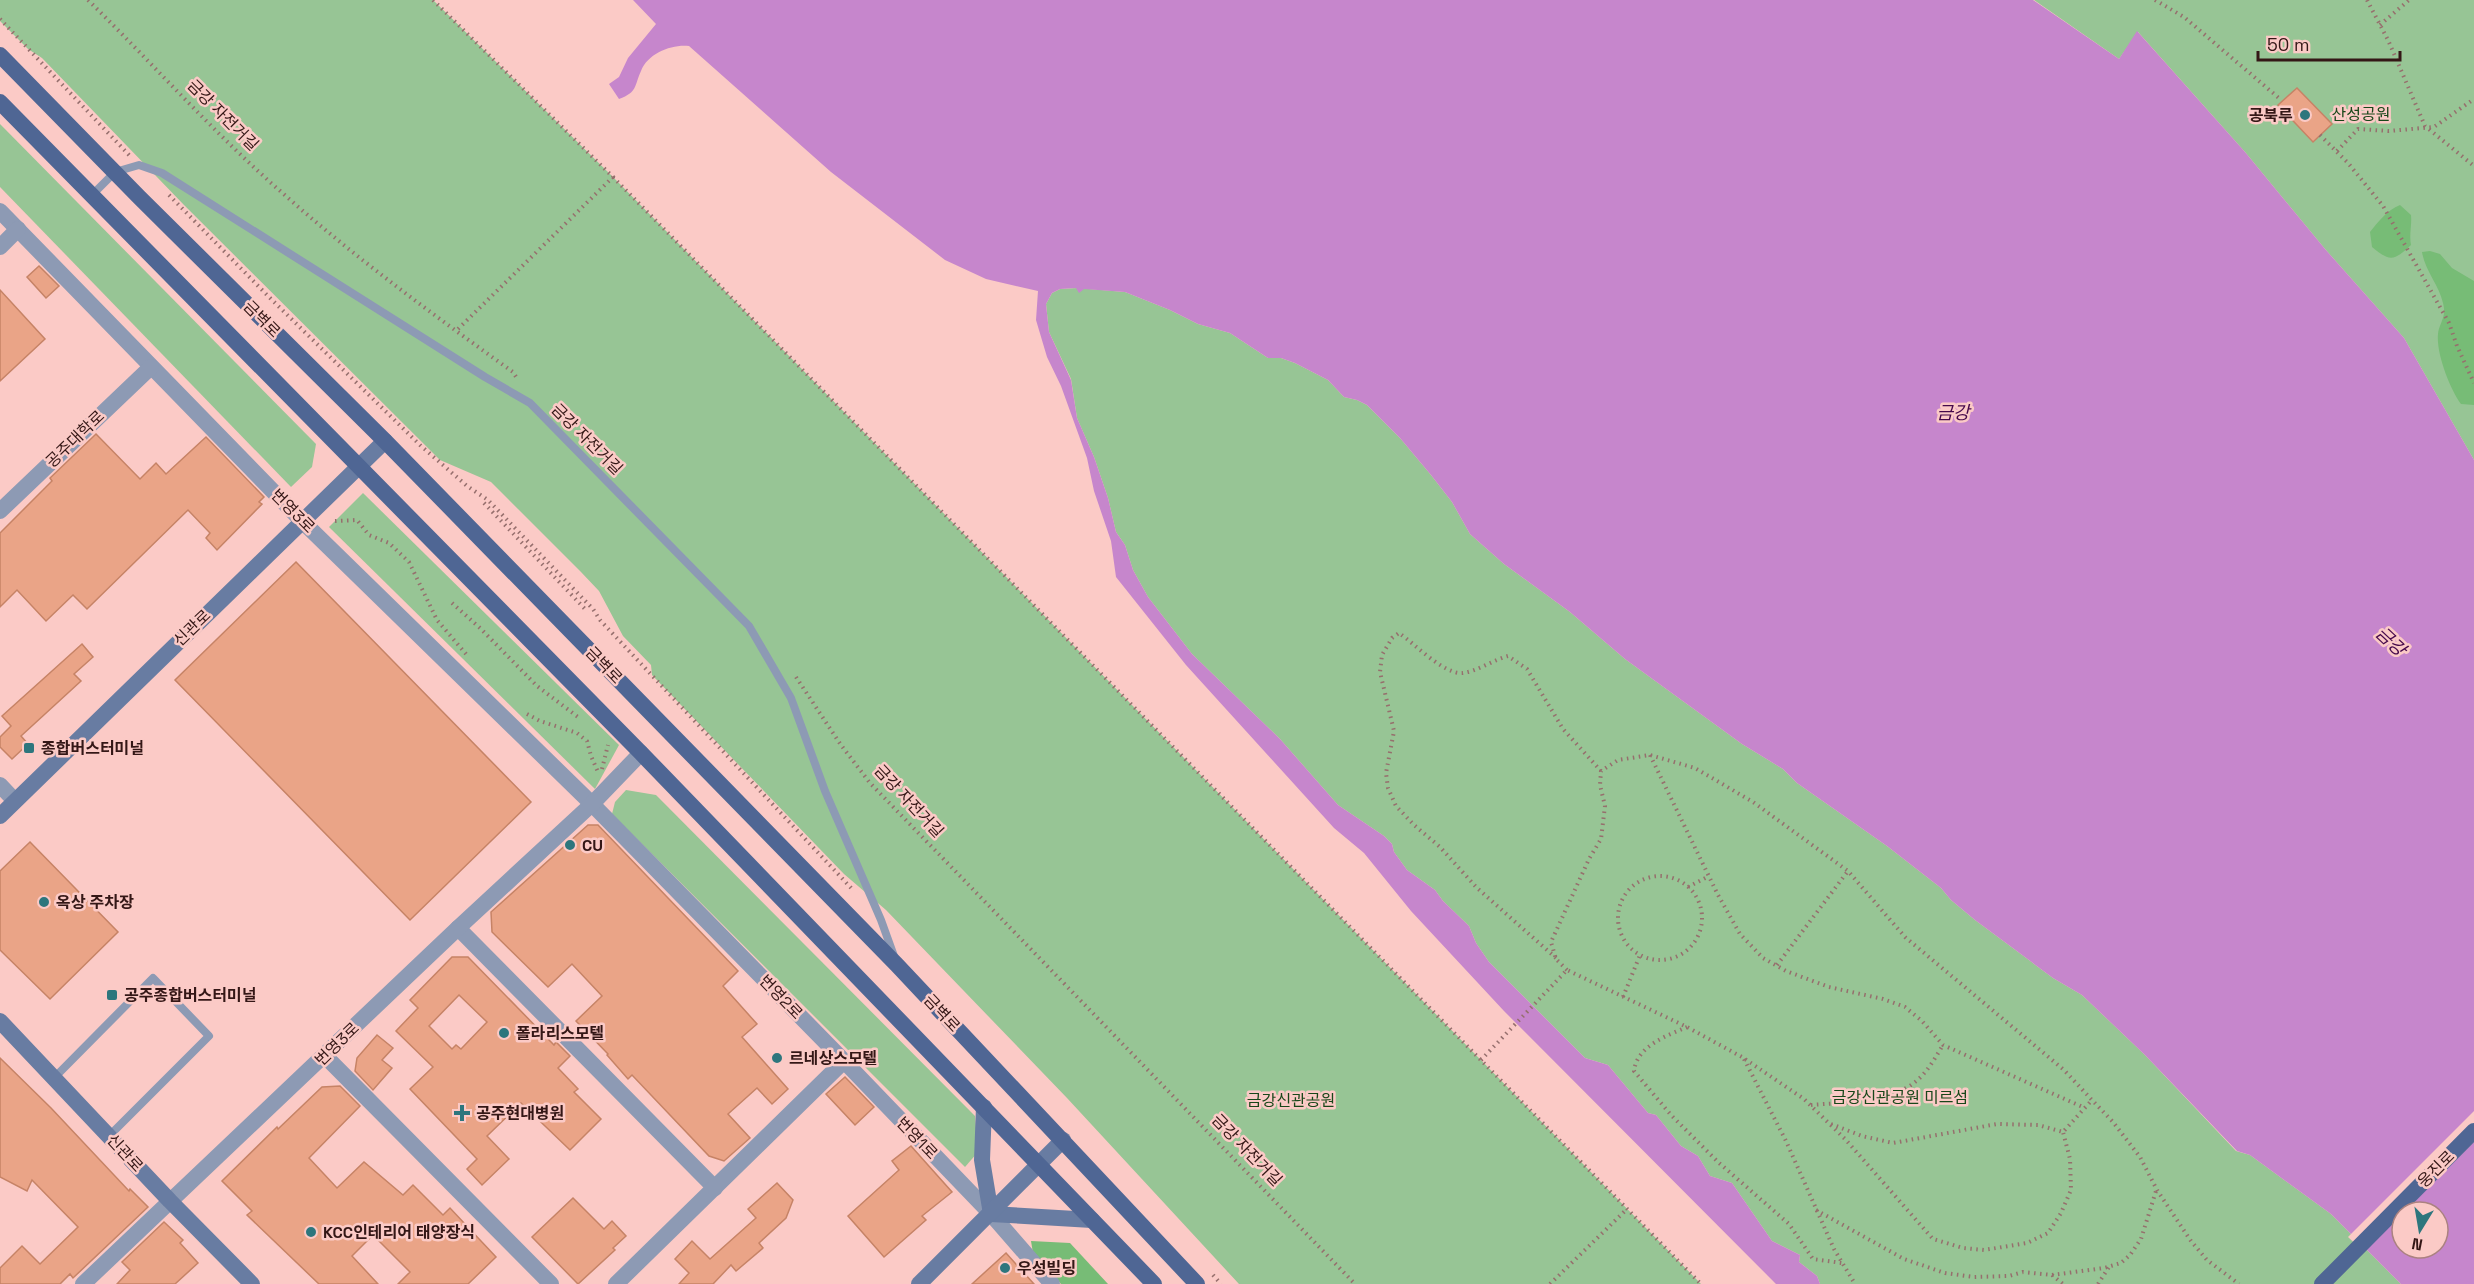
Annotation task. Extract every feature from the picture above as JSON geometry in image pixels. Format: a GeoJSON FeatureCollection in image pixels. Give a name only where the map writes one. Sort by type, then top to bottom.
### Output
{"type":"FeatureCollection","features":[{"type":"Feature","properties":{"kind":"main road","name":"금벽로"},"geometry":{"type":"LineString","coordinates":[[0,55],[385,441],[897,965],[1197,1284]]}},
{"type":"Feature","properties":{"kind":"main road","name":"금벽로"},"geometry":{"type":"LineString","coordinates":[[0,102],[641,753],[1154,1284]]}},
{"type":"Feature","properties":{"kind":"main road","name":"신관로"},"geometry":{"type":"LineString","coordinates":[[0,816],[385,441]]}},
{"type":"Feature","properties":{"kind":"main road","name":"신관로"},"geometry":{"type":"LineString","coordinates":[[0,1021],[252,1284]]}},
{"type":"Feature","properties":{"kind":"main road"},"geometry":{"type":"LineString","coordinates":[[984,1107],[982,1160],[991,1214]]}},
{"type":"Feature","properties":{"kind":"main road","name":"웅진로"},"geometry":{"type":"LineString","coordinates":[[2322,1284],[2474,1131]]}},
{"type":"Feature","properties":{"kind":"main road"},"geometry":{"type":"LineString","coordinates":[[919,1284],[1063,1140]]}},
{"type":"Feature","properties":{"kind":"main road"},"geometry":{"type":"LineString","coordinates":[[991,1214],[1092,1220]]}},
{"type":"Feature","properties":{"kind":"street","name":"번영3로"},"geometry":{"type":"LineString","coordinates":[[0,211],[302,521],[592,804]]}},
{"type":"Feature","properties":{"kind":"street"},"geometry":{"type":"LineString","coordinates":[[0,247],[18,230]]}},
{"type":"Feature","properties":{"kind":"street","name":"공주대학로"},"geometry":{"type":"LineString","coordinates":[[0,511],[151,368]]}},
{"type":"Feature","properties":{"kind":"street","name":"번영3로"},"geometry":{"type":"LineString","coordinates":[[83,1284],[592,804],[641,753]]}},
{"type":"Feature","properties":{"kind":"street"},"geometry":{"type":"LineString","coordinates":[[0,785],[15,801]]}},
{"type":"Feature","properties":{"kind":"street","name":"번영2로"},"geometry":{"type":"LineString","coordinates":[[592,804],[844,1061]]}},
{"type":"Feature","properties":{"kind":"street"},"geometry":{"type":"LineString","coordinates":[[458,928],[715,1188]]}},
{"type":"Feature","properties":{"kind":"street"},"geometry":{"type":"LineString","coordinates":[[325,1056],[551,1284]]}},
{"type":"Feature","properties":{"kind":"street"},"geometry":{"type":"LineString","coordinates":[[616,1284],[844,1061]]}},
{"type":"Feature","properties":{"kind":"street","name":"번영1로"},"geometry":{"type":"LineString","coordinates":[[844,1061],[991,1214],[1052,1284]]}},
{"type":"Feature","properties":{"kind":"lane"},"geometry":{"type":"LineString","coordinates":[[91,196],[115,172],[139,165],[162,173],[485,377],[530,403]]}},
{"type":"Feature","properties":{"kind":"lane","name":"금강 자전거길"},"geometry":{"type":"LineString","coordinates":[[530,403],[749,626],[791,698],[825,791],[881,920],[897,965]]}},
{"type":"Feature","properties":{"kind":"lane"},"geometry":{"type":"LineString","coordinates":[[54,1078],[153,978],[209,1036],[109,1136]]}},
{"type":"Feature","properties":{"kind":"path","name":"금강 자전거길"},"geometry":{"type":"LineString","coordinates":[[88,0],[277,189],[328,234],[513,372],[530,403]]}},
{"type":"Feature","properties":{"kind":"path"},"geometry":{"type":"LineString","coordinates":[[433,0],[613,177],[1701,1284]]}},
{"type":"Feature","properties":{"kind":"path"},"geometry":{"type":"LineString","coordinates":[[2155,0],[2184,17],[2280,99]]}},
{"type":"Feature","properties":{"kind":"path"},"geometry":{"type":"LineString","coordinates":[[2367,0],[2425,126],[2474,166]]}},
{"type":"Feature","properties":{"kind":"path"},"geometry":{"type":"LineString","coordinates":[[2380,26],[2409,0]]}},
{"type":"Feature","properties":{"kind":"path"},"geometry":{"type":"LineString","coordinates":[[0,19],[139,165]]}},
{"type":"Feature","properties":{"kind":"path"},"geometry":{"type":"LineString","coordinates":[[2337,151],[2358,129],[2389,131],[2434,126],[2474,99]]}},
{"type":"Feature","properties":{"kind":"path"},"geometry":{"type":"LineString","coordinates":[[2320,135],[2337,151],[2384,206],[2450,323],[2457,346],[2474,383]]}},
{"type":"Feature","properties":{"kind":"path"},"geometry":{"type":"LineString","coordinates":[[456,331],[613,177]]}},
{"type":"Feature","properties":{"kind":"path"},"geometry":{"type":"LineString","coordinates":[[164,190],[420,445],[467,486],[488,500],[593,609],[600,620],[858,896]]}},
{"type":"Feature","properties":{"kind":"path"},"geometry":{"type":"LineString","coordinates":[[484,503],[585,609]]}},
{"type":"Feature","properties":{"kind":"path"},"geometry":{"type":"LineString","coordinates":[[335,521],[357,520],[369,535],[389,543],[409,562],[437,620],[467,655]]}},
{"type":"Feature","properties":{"kind":"path"},"geometry":{"type":"LineString","coordinates":[[452,603],[537,687],[583,720]]}},
{"type":"Feature","properties":{"kind":"path"},"geometry":{"type":"LineString","coordinates":[[1601,771],[1563,729],[1527,669],[1508,656],[1462,673],[1435,662],[1399,633],[1392,638],[1382,655],[1380,672],[1394,731],[1386,772],[1388,788],[1396,806],[1440,847],[1498,908],[1567,970],[1687,1027],[1742,1057],[1811,1106],[1933,1239],[1963,1248],[1984,1250],[2026,1243],[2048,1233],[2061,1213],[2071,1190],[2070,1160],[2063,1132]]}},
{"type":"Feature","properties":{"kind":"path","name":"금강 자전거길"},"geometry":{"type":"LineString","coordinates":[[795,676],[870,783],[1355,1284]]}},
{"type":"Feature","properties":{"kind":"path"},"geometry":{"type":"LineString","coordinates":[[520,708],[540,721],[577,733],[587,741],[600,776],[608,746],[600,737]]}},
{"type":"Feature","properties":{"kind":"path"},"geometry":{"type":"LineString","coordinates":[[1650,755],[1740,934],[1763,958],[1830,987],[1883,999],[1905,1007],[1922,1021],[1943,1045],[2085,1108]]}},
{"type":"Feature","properties":{"kind":"path"},"geometry":{"type":"LineString","coordinates":[[1556,959],[1551,942],[1589,859],[1601,839],[1605,806],[1599,785],[1601,771],[1618,760],[1650,755],[1695,768],[1753,802],[1848,871],[1905,937],[2064,1070],[2113,1122],[2140,1157],[2157,1190],[2191,1241],[2207,1260],[2239,1284]]}},
{"type":"Feature","properties":{"kind":"path"},"geometry":{"type":"LineString","coordinates":[[1777,966],[1848,871]]}},
{"type":"Feature","properties":{"kind":"path"},"geometry":{"type":"LineString","coordinates":[[1662,875],[1676,879],[1688,887],[1697,897],[1702,923],[1698,936],[1690,947],[1679,955],[1667,959],[1653,959],[1640,955],[1629,946],[1621,935],[1618,920],[1619,906],[1625,893],[1642,880],[1662,875]]}},
{"type":"Feature","properties":{"kind":"path"},"geometry":{"type":"LineString","coordinates":[[1688,887],[1709,876]]}},
{"type":"Feature","properties":{"kind":"path"},"geometry":{"type":"LineString","coordinates":[[1623,997],[1640,955]]}},
{"type":"Feature","properties":{"kind":"path"},"geometry":{"type":"LineString","coordinates":[[1481,1060],[1567,970]]}},
{"type":"Feature","properties":{"kind":"path"},"geometry":{"type":"LineString","coordinates":[[1687,1027],[1661,1038],[1647,1049],[1635,1061],[1634,1071],[1671,1115],[1718,1162],[1789,1224],[1813,1259],[1842,1263]]}},
{"type":"Feature","properties":{"kind":"path"},"geometry":{"type":"LineString","coordinates":[[1811,1106],[1886,1096],[1905,1088],[1914,1083],[1929,1068],[1943,1045]]}},
{"type":"Feature","properties":{"kind":"path"},"geometry":{"type":"LineString","coordinates":[[1742,1057],[1786,1141],[1842,1263],[1855,1284]]}},
{"type":"Feature","properties":{"kind":"path"},"geometry":{"type":"LineString","coordinates":[[2063,1132],[2092,1100]]}},
{"type":"Feature","properties":{"kind":"path"},"geometry":{"type":"LineString","coordinates":[[1828,1123],[1862,1136],[1893,1143],[1997,1124],[2038,1125],[2063,1132]]}},
{"type":"Feature","properties":{"kind":"path"},"geometry":{"type":"LineString","coordinates":[[1816,1210],[1904,1259],[1946,1273],[1974,1277],[2009,1276],[2023,1272],[2052,1275],[2121,1263],[2130,1255],[2140,1239],[2157,1190]]}},
{"type":"Feature","properties":{"kind":"path"},"geometry":{"type":"LineString","coordinates":[[1550,1284],[1628,1209]]}},
{"type":"Feature","properties":{"kind":"path"},"geometry":{"type":"LineString","coordinates":[[2098,1284],[2109,1266]]}},
{"type":"Feature","properties":{"kind":"path"},"geometry":{"type":"LineString","coordinates":[[2052,1275],[2063,1284]]}},
{"type":"Feature","properties":{"kind":"green space","name":"금강신관공원"},"geometry":{"type":"Polygon","coordinates":[[[0,0],[433,0],[613,177],[1701,1284],[1239,1284],[1067,1098],[886,910],[844,874],[652,675],[651,665],[623,636],[599,591],[581,572],[491,482],[440,460],[184,205],[42,58],[28,49],[0,21],[0,0]]]}},
{"type":"Feature","properties":{"kind":"green space","name":"산성공원"},"geometry":{"type":"Polygon","coordinates":[[[2034,0],[2474,0],[2474,460],[2404,338],[2325,249],[2245,152],[2138,32],[2119,59],[2034,0]]]}},
{"type":"Feature","properties":{"kind":"green space"},"geometry":{"type":"Polygon","coordinates":[[[0,124],[316,444],[312,467],[291,487],[0,187],[0,124]]]}},
{"type":"Feature","properties":{"kind":"green space"},"geometry":{"type":"Polygon","coordinates":[[[2400,205],[2411,215],[2411,245],[2392,258],[2372,247],[2370,232],[2387,213],[2400,205]]]}},
{"type":"Feature","properties":{"kind":"green space"},"geometry":{"type":"Polygon","coordinates":[[[2430,251],[2440,254],[2452,268],[2474,281],[2474,405],[2461,404],[2441,361],[2438,334],[2444,308],[2422,252],[2430,251]]]}},
{"type":"Feature","properties":{"kind":"green space","name":"금강신관공원 미르섬"},"geometry":{"type":"Polygon","coordinates":[[[1060,289],[1125,292],[1198,324],[1230,333],[1268,358],[1281,358],[1295,363],[1328,380],[1344,397],[1367,405],[1400,438],[1431,475],[1452,502],[1470,534],[1504,564],[1570,612],[1625,659],[1742,744],[1783,769],[1797,783],[1887,846],[1941,888],[1951,900],[1975,920],[2053,978],[2082,995],[2145,1055],[2236,1151],[2250,1155],[2331,1214],[2401,1284],[1820,1284],[1817,1276],[1799,1262],[1800,1255],[1772,1241],[1732,1183],[1710,1176],[1698,1156],[1681,1146],[1656,1115],[1648,1113],[1608,1065],[1585,1058],[1489,962],[1476,943],[1469,926],[1435,890],[1407,870],[1394,852],[1392,844],[1384,836],[1338,805],[1280,739],[1192,654],[1148,597],[1133,570],[1125,545],[1116,532],[1108,498],[1094,457],[1077,418],[1071,379],[1049,332],[1046,304],[1052,293],[1060,289]]]}},
{"type":"Feature","properties":{"kind":"green space"},"geometry":{"type":"Polygon","coordinates":[[[363,493],[619,745],[595,789],[329,527],[363,493]]]}},
{"type":"Feature","properties":{"kind":"green space"},"geometry":{"type":"Polygon","coordinates":[[[626,790],[656,795],[975,1116],[978,1152],[965,1167],[612,814],[615,802],[626,790]]]}},
{"type":"Feature","properties":{"kind":"green space"},"geometry":{"type":"Polygon","coordinates":[[[1031,1241],[1070,1243],[1108,1284],[1061,1284],[1033,1253],[1031,1241]]]}},
{"type":"Feature","properties":{"kind":"water","name":"금강"},"geometry":{"type":"Polygon","coordinates":[[[633,0],[2033,0],[2119,59],[2137,31],[2245,152],[2325,249],[2404,338],[2474,460],[2474,1284],[2401,1284],[2331,1214],[2250,1155],[2237,1151],[2145,1055],[2082,995],[2053,978],[1975,920],[1951,900],[1941,888],[1887,846],[1797,783],[1783,769],[1742,744],[1625,659],[1570,612],[1504,564],[1470,534],[1452,502],[1431,475],[1400,438],[1367,405],[1344,397],[1328,380],[1295,363],[1281,358],[1268,358],[1230,333],[1198,324],[1125,292],[1084,289],[1079,293],[1076,288],[1060,289],[1052,293],[1046,304],[1049,332],[1071,380],[1077,418],[1094,457],[1108,498],[1116,532],[1125,545],[1133,570],[1148,597],[1192,654],[1280,739],[1338,805],[1384,836],[1392,844],[1394,852],[1407,870],[1435,890],[1469,926],[1476,943],[1489,962],[1585,1058],[1608,1065],[1648,1113],[1656,1115],[1681,1146],[1698,1156],[1710,1176],[1732,1183],[1772,1241],[1800,1255],[1799,1262],[1817,1276],[1820,1284],[1776,1284],[1504,1011],[1411,911],[1364,853],[1334,828],[1186,665],[1116,577],[1111,541],[1094,491],[1087,458],[1061,386],[1047,357],[1036,320],[1038,291],[986,279],[945,260],[831,172],[689,46],[668,48],[649,59],[632,91],[619,99],[609,84],[619,77],[628,58],[656,24],[633,0]]]}},
{"type":"Feature","properties":{"kind":"pier"},"geometry":{"type":"Polygon","coordinates":[[[2474,1111],[2474,1142],[2416,1200],[2390,1200],[2390,1226],[2364,1252],[2348,1237],[2474,1111]]]}},
{"type":"Feature","properties":{"kind":"building","name":"공북루"},"geometry":{"type":"Polygon","coordinates":[[[2297,88],[2332,124],[2313,142],[2278,105],[2297,88]]]}},
{"type":"Feature","properties":{"kind":"building"},"geometry":{"type":"Polygon","coordinates":[[[39,266],[59,286],[46,298],[27,277],[39,266]]]}},
{"type":"Feature","properties":{"kind":"building"},"geometry":{"type":"Polygon","coordinates":[[[0,290],[45,339],[0,381],[0,290]]]}},
{"type":"Feature","properties":{"kind":"building"},"geometry":{"type":"Polygon","coordinates":[[[96,434],[140,479],[156,463],[166,474],[206,437],[264,497],[259,502],[262,504],[217,550],[206,538],[210,533],[188,510],[87,609],[73,595],[46,621],[17,590],[0,607],[0,533],[52,481],[50,478],[96,434]]]}},
{"type":"Feature","properties":{"kind":"building"},"geometry":{"type":"Polygon","coordinates":[[[296,562],[531,802],[410,920],[175,680],[296,562]]]}},
{"type":"Feature","properties":{"kind":"building"},"geometry":{"type":"Polygon","coordinates":[[[82,644],[93,657],[74,674],[81,681],[21,736],[28,744],[12,759],[0,747],[0,737],[11,726],[2,716],[82,644]]]}},
{"type":"Feature","properties":{"kind":"building"},"geometry":{"type":"Polygon","coordinates":[[[588,825],[598,825],[738,971],[723,986],[757,1024],[742,1037],[788,1089],[772,1104],[757,1088],[728,1114],[750,1138],[724,1161],[709,1156],[632,1075],[628,1079],[576,1021],[602,996],[572,964],[548,987],[492,932],[491,912],[588,825]]]}},
{"type":"Feature","properties":{"kind":"building","name":"옥상 주차장"},"geometry":{"type":"Polygon","coordinates":[[[30,842],[118,932],[50,999],[0,950],[0,871],[30,842]]]}},
{"type":"Feature","properties":{"kind":"building"},"geometry":{"type":"Polygon","coordinates":[[[452,957],[468,957],[554,1045],[556,1042],[570,1056],[558,1068],[578,1089],[574,1092],[601,1119],[570,1150],[521,1103],[487,1136],[509,1159],[482,1185],[467,1169],[477,1159],[410,1089],[433,1067],[396,1031],[418,1008],[410,1000],[452,957]],[[459,995],[429,1026],[452,1049],[456,1045],[461,1049],[487,1022],[459,995]]]}},
{"type":"Feature","properties":{"kind":"building"},"geometry":{"type":"Polygon","coordinates":[[[377,1035],[393,1048],[382,1060],[392,1068],[373,1090],[355,1071],[357,1058],[377,1035]]]}},
{"type":"Feature","properties":{"kind":"building"},"geometry":{"type":"Polygon","coordinates":[[[0,1058],[129,1191],[130,1189],[148,1207],[73,1278],[70,1274],[60,1284],[0,1284],[0,1268],[22,1246],[40,1264],[78,1227],[32,1180],[27,1191],[0,1177],[0,1058]]]}},
{"type":"Feature","properties":{"kind":"building"},"geometry":{"type":"Polygon","coordinates":[[[845,1077],[874,1107],[855,1125],[826,1094],[845,1077]]]}},
{"type":"Feature","properties":{"kind":"building"},"geometry":{"type":"Polygon","coordinates":[[[340,1086],[360,1106],[309,1158],[337,1188],[364,1162],[403,1195],[413,1185],[443,1215],[450,1208],[496,1257],[468,1284],[398,1284],[410,1272],[373,1235],[352,1256],[378,1284],[319,1284],[247,1215],[252,1211],[222,1181],[322,1087],[340,1086]]]}},
{"type":"Feature","properties":{"kind":"building"},"geometry":{"type":"Polygon","coordinates":[[[911,1146],[952,1192],[922,1216],[926,1220],[884,1257],[848,1216],[899,1170],[892,1161],[911,1146]]]}},
{"type":"Feature","properties":{"kind":"building"},"geometry":{"type":"Polygon","coordinates":[[[777,1183],[793,1200],[786,1218],[759,1243],[763,1248],[736,1271],[731,1265],[713,1284],[679,1284],[689,1273],[675,1259],[692,1241],[710,1259],[756,1218],[748,1209],[777,1183]]]}},
{"type":"Feature","properties":{"kind":"building"},"geometry":{"type":"Polygon","coordinates":[[[573,1198],[604,1229],[612,1221],[626,1236],[613,1248],[615,1250],[578,1284],[532,1237],[573,1198]]]}},
{"type":"Feature","properties":{"kind":"building"},"geometry":{"type":"Polygon","coordinates":[[[164,1222],[183,1240],[180,1243],[198,1263],[175,1284],[117,1284],[130,1270],[122,1262],[164,1222]]]}},
{"type":"Feature","properties":{"kind":"building","name":"우성빌딩"},"geometry":{"type":"Polygon","coordinates":[[[1006,1253],[1034,1284],[972,1284],[1006,1253]]]}},
{"type":"Feature","properties":{"kind":"place","name":"공북루"},"geometry":{"type":"Point","coordinates":[2305,115]}},
{"type":"Feature","properties":{"kind":"place","name":"종합버스터미널"},"geometry":{"type":"Point","coordinates":[29,748]}},
{"type":"Feature","properties":{"kind":"place","name":"CU"},"geometry":{"type":"Point","coordinates":[570,845]}},
{"type":"Feature","properties":{"kind":"place","name":"옥상 주차장"},"geometry":{"type":"Point","coordinates":[44,902]}},
{"type":"Feature","properties":{"kind":"place","name":"공주종합버스터미널"},"geometry":{"type":"Point","coordinates":[112,995]}},
{"type":"Feature","properties":{"kind":"place","name":"폴라리스모텔"},"geometry":{"type":"Point","coordinates":[504,1033]}},
{"type":"Feature","properties":{"kind":"place","name":"르네상스모텔"},"geometry":{"type":"Point","coordinates":[777,1058]}},
{"type":"Feature","properties":{"kind":"place","name":"공주현대병원"},"geometry":{"type":"Point","coordinates":[462,1113]}},
{"type":"Feature","properties":{"kind":"place","name":"KCC인테리어 태양장식"},"geometry":{"type":"Point","coordinates":[311,1232]}},
{"type":"Feature","properties":{"kind":"place","name":"우성빌딩"},"geometry":{"type":"Point","coordinates":[1005,1268]}}]}
